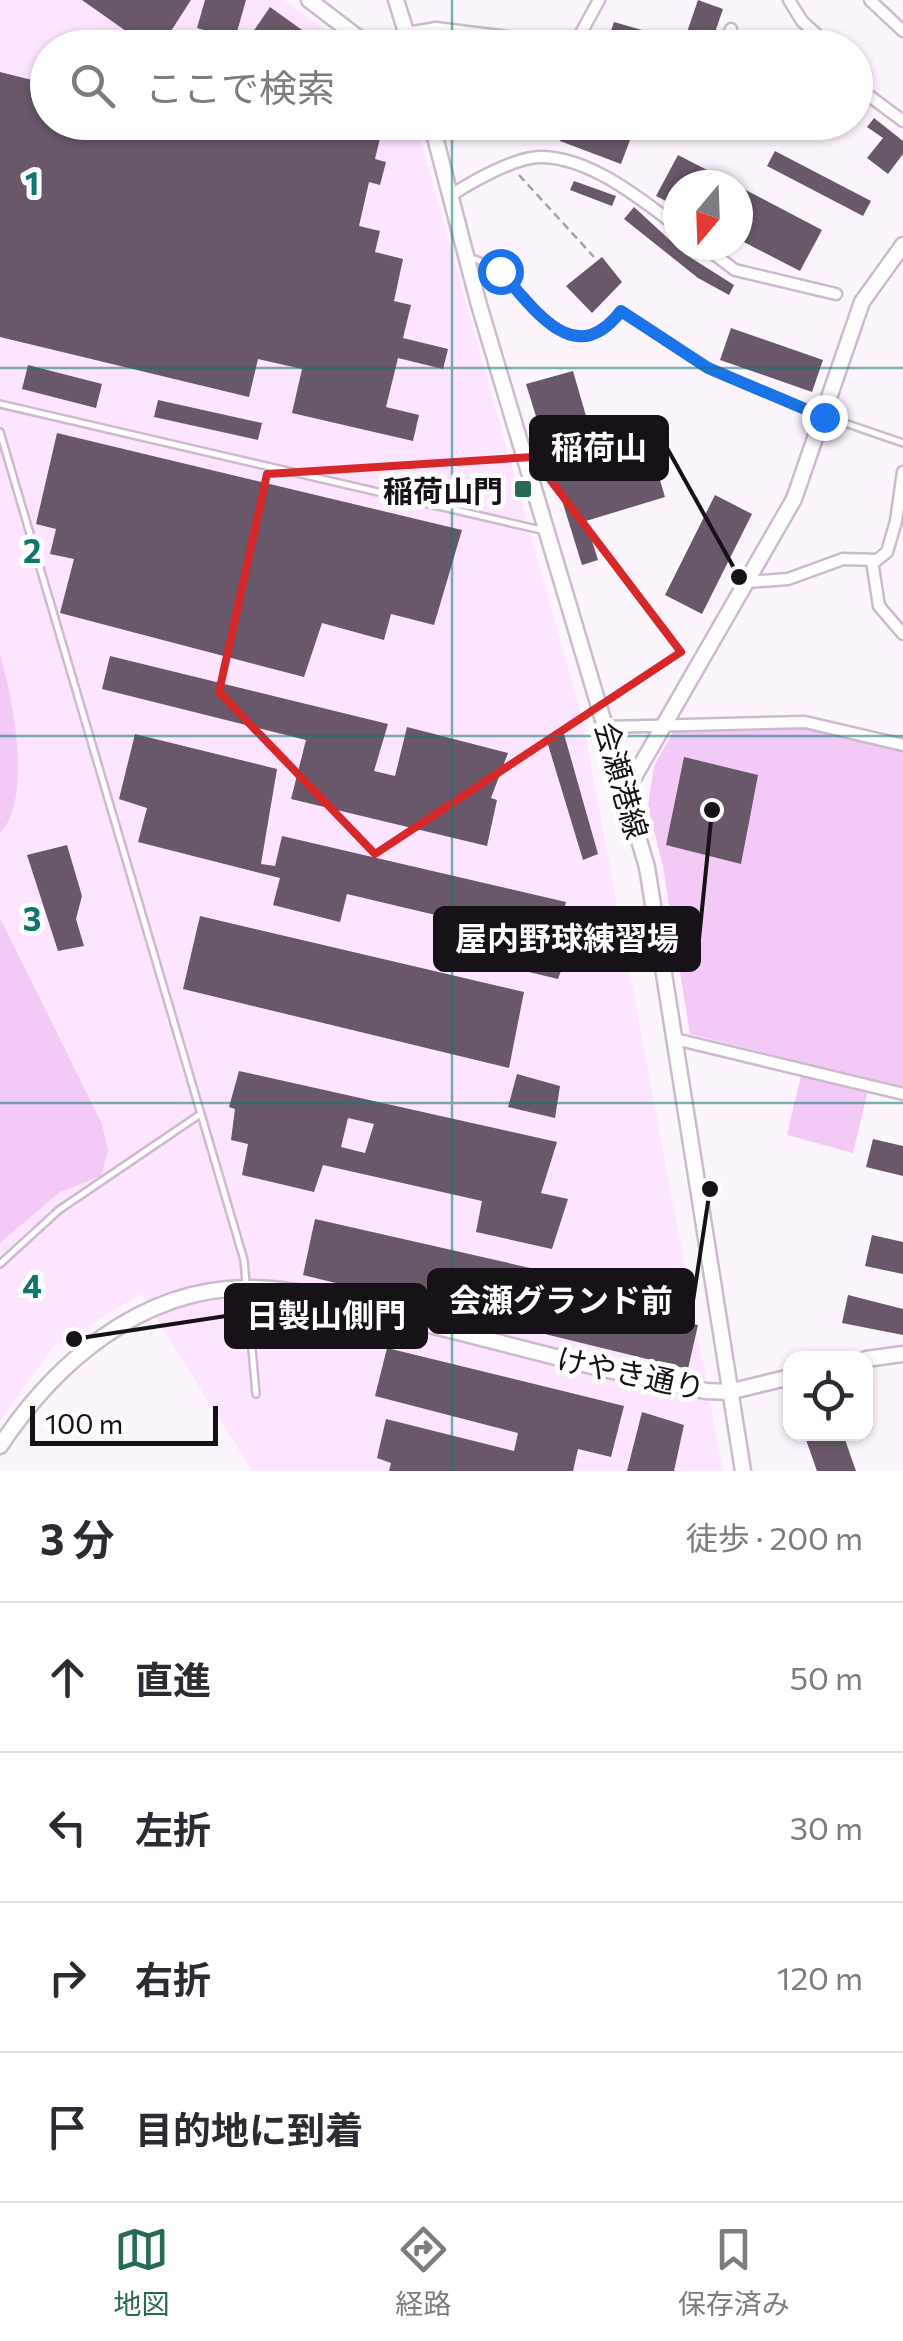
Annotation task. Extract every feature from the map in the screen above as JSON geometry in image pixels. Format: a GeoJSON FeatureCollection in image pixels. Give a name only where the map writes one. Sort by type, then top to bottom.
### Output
{"type":"FeatureCollection","features":[{"type":"Feature","properties":{"kind":"street"},"geometry":{"type":"LineString","coordinates":[[309,0],[348,30]]}},
{"type":"Feature","properties":{"kind":"street"},"geometry":{"type":"LineString","coordinates":[[396,0],[406,30]]}},
{"type":"Feature","properties":{"kind":"street"},"geometry":{"type":"LineString","coordinates":[[583,30],[599,0]]}},
{"type":"Feature","properties":{"kind":"street"},"geometry":{"type":"LineString","coordinates":[[789,0],[812,30]]}},
{"type":"Feature","properties":{"kind":"street"},"geometry":{"type":"LineString","coordinates":[[870,0],[903,31]]}},
{"type":"Feature","properties":{"kind":"street"},"geometry":{"type":"LineString","coordinates":[[873,99],[903,122]]}},
{"type":"Feature","properties":{"kind":"street","name":"会瀬港線"},"geometry":{"type":"LineString","coordinates":[[436,140],[466,258],[647,867],[743,1471]]}},
{"type":"Feature","properties":{"kind":"street"},"geometry":{"type":"LineString","coordinates":[[450,196],[476,178],[540,156],[595,172],[663,217]]}},
{"type":"Feature","properties":{"kind":"street"},"geometry":{"type":"LineString","coordinates":[[625,786],[666,724],[806,476],[862,302],[903,245]]}},
{"type":"Feature","properties":{"kind":"street"},"geometry":{"type":"LineString","coordinates":[[722,260],[735,270],[836,294]]}},
{"type":"Feature","properties":{"kind":"street"},"geometry":{"type":"LineString","coordinates":[[748,582],[788,579],[843,560],[872,561],[887,552],[903,472]]}},
{"type":"Feature","properties":{"kind":"street"},"geometry":{"type":"LineString","coordinates":[[872,561],[879,606],[903,634]]}},
{"type":"Feature","properties":{"kind":"street"},"geometry":{"type":"LineString","coordinates":[[608,728],[805,722],[903,745]]}},
{"type":"Feature","properties":{"kind":"street"},"geometry":{"type":"LineString","coordinates":[[674,1039],[903,1094]]}},
{"type":"Feature","properties":{"kind":"street","name":"けやき通り"},"geometry":{"type":"LineString","coordinates":[[0,1446],[31,1400],[82,1350],[158,1307],[192,1294],[249,1288],[308,1295],[683,1387],[730,1392]]}},
{"type":"Feature","properties":{"kind":"street"},"geometry":{"type":"LineString","coordinates":[[873,1357],[903,1354]]}},
{"type":"Feature","properties":{"kind":"street"},"geometry":{"type":"LineString","coordinates":[[730,1392],[783,1378]]}},
{"type":"Feature","properties":{"kind":"lane"},"geometry":{"type":"LineString","coordinates":[[466,258],[490,264],[552,327],[566,335],[598,332],[621,311],[708,368],[824,417],[903,443]]}},
{"type":"Feature","properties":{"kind":"lane"},"geometry":{"type":"LineString","coordinates":[[0,404],[549,532]]}},
{"type":"Feature","properties":{"kind":"lane"},"geometry":{"type":"LineString","coordinates":[[0,432],[249,1288],[256,1394]]}},
{"type":"Feature","properties":{"kind":"lane"},"geometry":{"type":"LineString","coordinates":[[0,1264],[58,1210],[199,1115]]}},
{"type":"Feature","properties":{"kind":"path"},"geometry":{"type":"LineString","coordinates":[[512,166],[594,257]]}},
{"type":"Feature","properties":{"kind":"highlighted area"},"geometry":{"type":"Polygon","coordinates":[[[533,457],[681,652],[375,854],[219,692],[267,474],[533,457]]]}},
{"type":"Feature","properties":{"kind":"shaded area"},"geometry":{"type":"Polygon","coordinates":[[[0,0],[284,0],[325,30],[30,30],[30,140],[421,140],[582,718],[723,1471],[252,1471],[141,1294],[53,1347],[0,1421],[0,0]]]}},
{"type":"Feature","properties":{"kind":"shaded area"},"geometry":{"type":"Polygon","coordinates":[[[0,655],[14,721],[18,773],[10,817],[0,833],[0,655]]]}},
{"type":"Feature","properties":{"kind":"shaded area"},"geometry":{"type":"Polygon","coordinates":[[[806,727],[903,750],[903,1090],[870,1082],[853,1153],[787,1135],[804,1063],[690,1034],[663,867],[648,806],[654,766],[675,728],[806,727]]]}},
{"type":"Feature","properties":{"kind":"shaded area"},"geometry":{"type":"Polygon","coordinates":[[[0,918],[102,1124],[108,1150],[101,1176],[60,1192],[0,1243],[0,918]]]}},
{"type":"Feature","properties":{"kind":"building"},"geometry":{"type":"Polygon","coordinates":[[[82,0],[191,0],[172,30],[124,30],[82,0]]]}},
{"type":"Feature","properties":{"kind":"building"},"geometry":{"type":"Polygon","coordinates":[[[205,0],[246,0],[238,30],[197,28],[205,0]]]}},
{"type":"Feature","properties":{"kind":"building"},"geometry":{"type":"Polygon","coordinates":[[[698,0],[723,9],[716,30],[688,30],[698,0]]]}},
{"type":"Feature","properties":{"kind":"building"},"geometry":{"type":"Polygon","coordinates":[[[270,7],[302,30],[254,30],[270,7]]]}},
{"type":"Feature","properties":{"kind":"building"},"geometry":{"type":"Polygon","coordinates":[[[614,22],[642,30],[611,30],[614,22]]]}},
{"type":"Feature","properties":{"kind":"building"},"geometry":{"type":"Polygon","coordinates":[[[0,72],[30,80],[30,140],[380,140],[375,159],[386,162],[380,185],[369,182],[359,226],[380,231],[375,252],[403,259],[394,301],[411,305],[403,338],[448,349],[443,369],[398,358],[386,407],[419,415],[413,441],[292,413],[302,369],[258,359],[249,397],[0,337],[0,72]]]}},
{"type":"Feature","properties":{"kind":"building"},"geometry":{"type":"Polygon","coordinates":[[[873,119],[903,141],[903,154],[888,174],[867,158],[883,138],[873,131],[873,119]]]}},
{"type":"Feature","properties":{"kind":"building"},"geometry":{"type":"Polygon","coordinates":[[[560,140],[630,140],[621,164],[560,140]]]}},
{"type":"Feature","properties":{"kind":"building"},"geometry":{"type":"Polygon","coordinates":[[[775,151],[871,201],[863,216],[767,166],[775,151]]]}},
{"type":"Feature","properties":{"kind":"building"},"geometry":{"type":"Polygon","coordinates":[[[678,155],[707,170],[670,170],[678,155]]]}},
{"type":"Feature","properties":{"kind":"building"},"geometry":{"type":"Polygon","coordinates":[[[574,181],[616,196],[612,206],[570,190],[574,181]]]}},
{"type":"Feature","properties":{"kind":"building"},"geometry":{"type":"Polygon","coordinates":[[[753,194],[822,230],[800,271],[753,247],[753,194]]]}},
{"type":"Feature","properties":{"kind":"building"},"geometry":{"type":"Polygon","coordinates":[[[634,207],[663,234],[663,250],[624,219],[634,207]]]}},
{"type":"Feature","properties":{"kind":"building"},"geometry":{"type":"Polygon","coordinates":[[[602,257],[622,282],[592,313],[566,286],[602,257]]]}},
{"type":"Feature","properties":{"kind":"building"},"geometry":{"type":"Polygon","coordinates":[[[675,260],[694,260],[734,285],[729,295],[675,260]]]}},
{"type":"Feature","properties":{"kind":"building"},"geometry":{"type":"Polygon","coordinates":[[[731,328],[823,360],[812,392],[720,360],[731,328]]]}},
{"type":"Feature","properties":{"kind":"building"},"geometry":{"type":"Polygon","coordinates":[[[28,365],[102,384],[96,408],[22,389],[28,365]]]}},
{"type":"Feature","properties":{"kind":"building"},"geometry":{"type":"Polygon","coordinates":[[[573,371],[593,440],[644,426],[665,497],[586,521],[598,560],[582,565],[526,384],[573,371]]]}},
{"type":"Feature","properties":{"kind":"building"},"geometry":{"type":"Polygon","coordinates":[[[158,400],[262,423],[258,440],[154,417],[158,400]]]}},
{"type":"Feature","properties":{"kind":"building"},"geometry":{"type":"Polygon","coordinates":[[[57,433],[462,530],[434,625],[391,614],[384,640],[322,623],[304,677],[60,613],[74,559],[50,554],[56,529],[36,524],[57,433]]]}},
{"type":"Feature","properties":{"kind":"building"},"geometry":{"type":"Polygon","coordinates":[[[715,495],[752,514],[702,614],[665,595],[715,495]]]}},
{"type":"Feature","properties":{"kind":"building"},"geometry":{"type":"Polygon","coordinates":[[[110,656],[388,724],[374,771],[395,776],[407,727],[508,753],[491,798],[497,800],[487,846],[291,799],[306,740],[102,689],[110,656]]]}},
{"type":"Feature","properties":{"kind":"building"},"geometry":{"type":"Polygon","coordinates":[[[135,734],[277,769],[261,864],[275,866],[282,836],[566,902],[553,954],[566,957],[558,979],[500,965],[507,932],[347,894],[340,922],[273,905],[280,878],[138,842],[147,808],[119,799],[135,734]]]}},
{"type":"Feature","properties":{"kind":"building"},"geometry":{"type":"Polygon","coordinates":[[[564,734],[598,854],[583,860],[546,738],[564,734]]]}},
{"type":"Feature","properties":{"kind":"building"},"geometry":{"type":"Polygon","coordinates":[[[684,757],[758,775],[741,864],[666,845],[684,757]]]}},
{"type":"Feature","properties":{"kind":"building"},"geometry":{"type":"Polygon","coordinates":[[[67,845],[82,896],[76,919],[84,946],[58,951],[27,855],[67,845]]]}},
{"type":"Feature","properties":{"kind":"building"},"geometry":{"type":"Polygon","coordinates":[[[200,916],[524,992],[509,1068],[183,989],[200,916]]]}},
{"type":"Feature","properties":{"kind":"building"},"geometry":{"type":"Polygon","coordinates":[[[239,1071],[557,1142],[541,1193],[568,1199],[552,1249],[476,1232],[482,1201],[323,1165],[314,1192],[242,1175],[248,1144],[231,1140],[235,1109],[229,1107],[239,1071]],[[348,1118],[341,1147],[365,1153],[374,1124],[348,1118]]]}},
{"type":"Feature","properties":{"kind":"building"},"geometry":{"type":"Polygon","coordinates":[[[517,1074],[560,1086],[555,1118],[508,1107],[517,1074]]]}},
{"type":"Feature","properties":{"kind":"building"},"geometry":{"type":"Polygon","coordinates":[[[873,1139],[903,1146],[903,1176],[866,1167],[873,1139]]]}},
{"type":"Feature","properties":{"kind":"building"},"geometry":{"type":"Polygon","coordinates":[[[315,1219],[614,1287],[610,1303],[698,1325],[688,1369],[303,1275],[315,1219]]]}},
{"type":"Feature","properties":{"kind":"building"},"geometry":{"type":"Polygon","coordinates":[[[872,1235],[903,1242],[903,1274],[865,1266],[872,1235]]]}},
{"type":"Feature","properties":{"kind":"building"},"geometry":{"type":"Polygon","coordinates":[[[848,1295],[903,1309],[903,1335],[842,1323],[848,1295]]]}},
{"type":"Feature","properties":{"kind":"building"},"geometry":{"type":"Polygon","coordinates":[[[387,1348],[624,1406],[611,1457],[578,1449],[573,1471],[389,1471],[391,1463],[377,1458],[386,1419],[514,1451],[518,1433],[375,1396],[387,1348]]]}},
{"type":"Feature","properties":{"kind":"building"},"geometry":{"type":"Polygon","coordinates":[[[642,1412],[684,1425],[674,1471],[627,1471],[642,1412]]]}},
{"type":"Feature","properties":{"kind":"building"},"geometry":{"type":"Polygon","coordinates":[[[806,1441],[845,1441],[856,1471],[817,1471],[806,1441]]]}},
{"type":"Feature","properties":{"kind":"place","name":"稲荷山門"},"geometry":{"type":"Point","coordinates":[523,489]}},
{"type":"Feature","properties":{"kind":"place","name":"稲荷山"},"geometry":{"type":"Point","coordinates":[739,577]}},
{"type":"Feature","properties":{"kind":"place","name":"屋内野球練習場"},"geometry":{"type":"Point","coordinates":[712,810]}},
{"type":"Feature","properties":{"kind":"place","name":"会瀬グランド前"},"geometry":{"type":"Point","coordinates":[710,1189]}},
{"type":"Feature","properties":{"kind":"place","name":"日製山側門"},"geometry":{"type":"Point","coordinates":[74,1339]}},
{"type":"Feature","properties":{"kind":"route"},"geometry":{"type":"LineString","coordinates":[[500,271],[552,327],[566,335],[582,337],[598,332],[621,311],[708,368],[824,417]]}}]}
